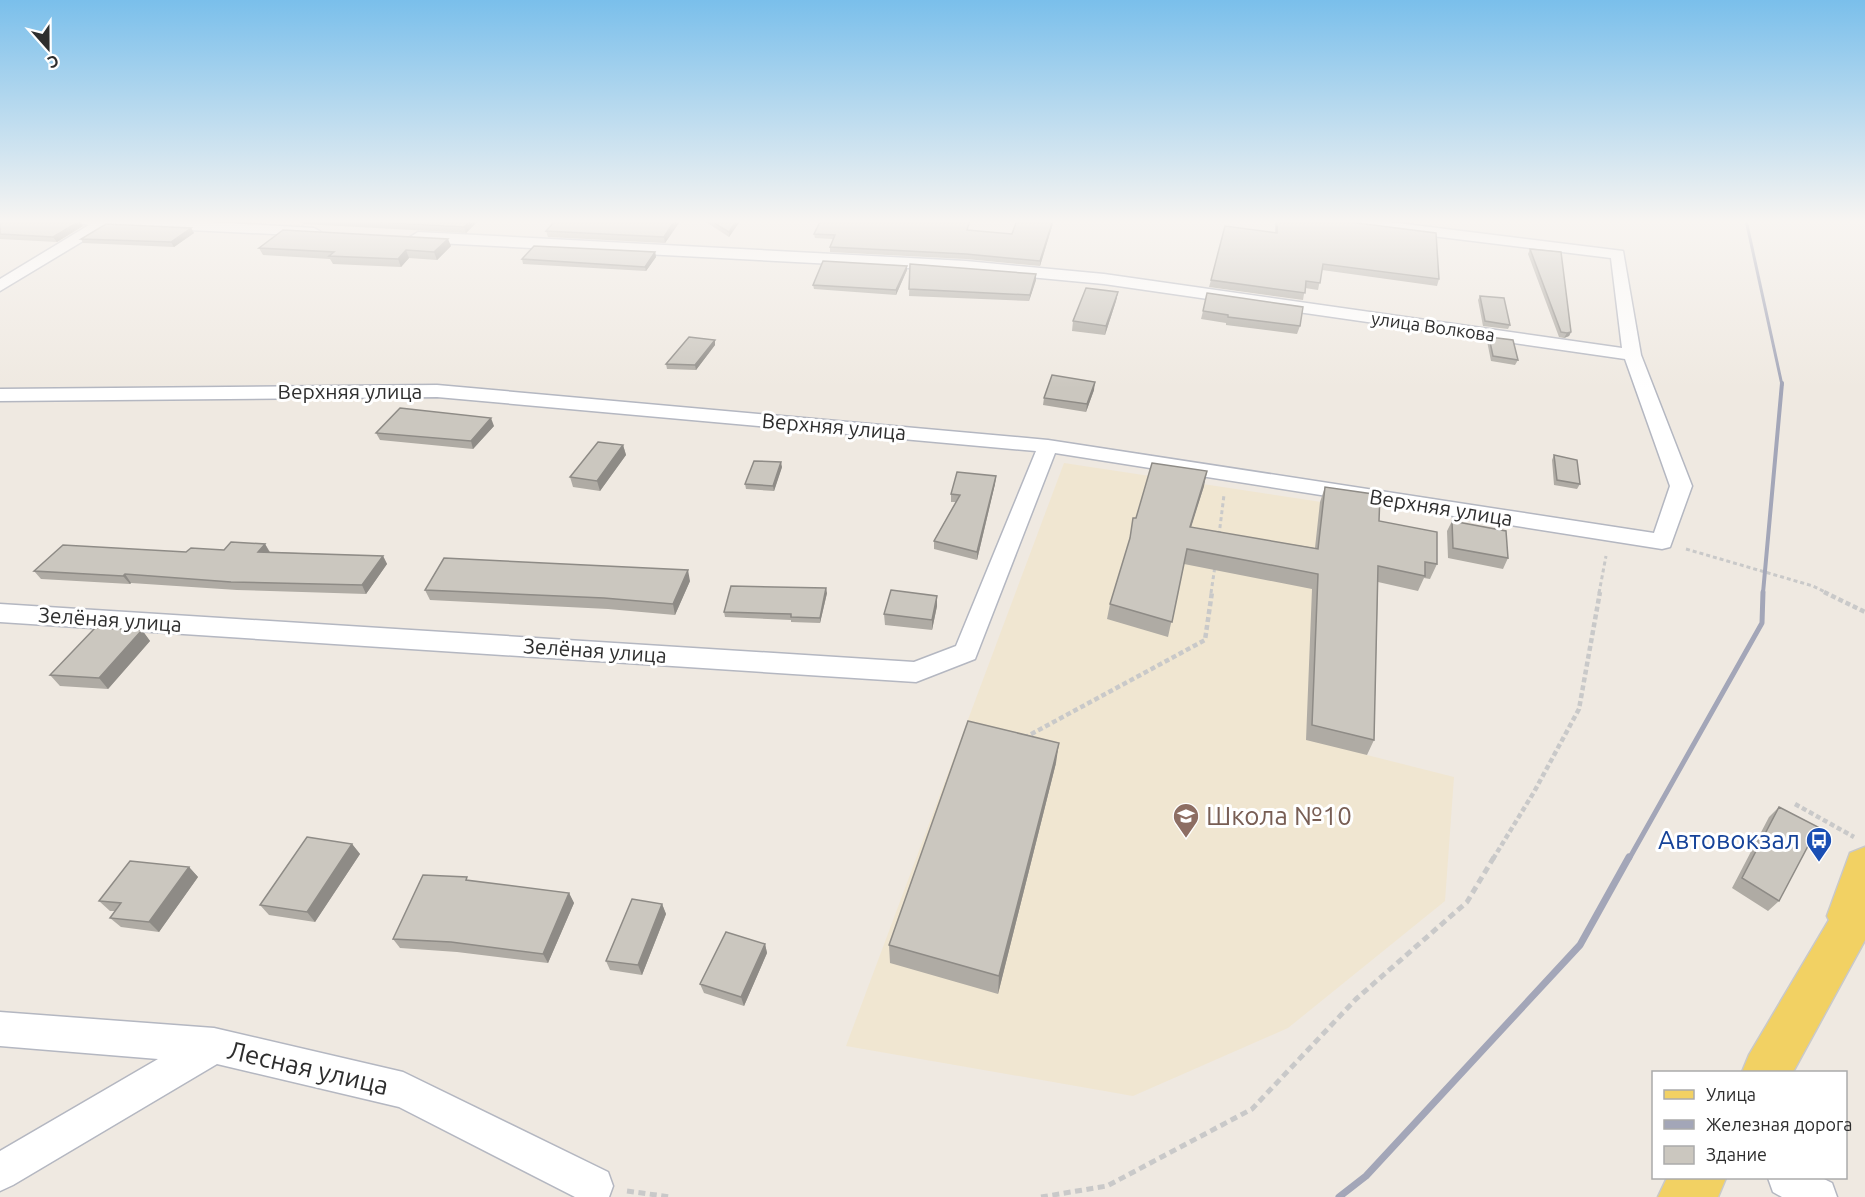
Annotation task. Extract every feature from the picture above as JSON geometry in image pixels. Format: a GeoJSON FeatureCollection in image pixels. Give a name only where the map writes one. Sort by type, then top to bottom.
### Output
{"type":"FeatureCollection","features":[{"type":"Feature","properties":{"kind":"main road"},"geometry":{"type":"LineString","coordinates":[[1767,1071],[1855,915],[1865,866]]}},
{"type":"Feature","properties":{"kind":"main road"},"geometry":{"type":"LineString","coordinates":[[1685,1197],[1699,1179]]}},
{"type":"Feature","properties":{"kind":"street"},"geometry":{"type":"LineString","coordinates":[[0,286],[16,276]]}},
{"type":"Feature","properties":{"kind":"street","name":"улица Волкова"},"geometry":{"type":"LineString","coordinates":[[1070,276],[1632,356]]}},
{"type":"Feature","properties":{"kind":"street"},"geometry":{"type":"LineString","coordinates":[[1621,276],[1632,356],[1682,486],[1662,542]]}},
{"type":"Feature","properties":{"kind":"street","name":"Верхняя улица"},"geometry":{"type":"LineString","coordinates":[[0,395],[437,391],[1048,446],[1662,542]]}},
{"type":"Feature","properties":{"kind":"street","name":"Зелёная улица"},"geometry":{"type":"LineString","coordinates":[[0,613],[916,672],[966,652],[1048,446]]}},
{"type":"Feature","properties":{"kind":"street","name":"Лесная улица"},"geometry":{"type":"LineString","coordinates":[[0,1029],[214,1046],[403,1090],[594,1186]]}},
{"type":"Feature","properties":{"kind":"street"},"geometry":{"type":"LineString","coordinates":[[0,1172],[214,1046]]}},
{"type":"Feature","properties":{"kind":"street"},"geometry":{"type":"LineString","coordinates":[[1789,1179],[1818,1197]]}},
{"type":"Feature","properties":{"kind":"path"},"geometry":{"type":"LineString","coordinates":[[1219,538],[1227,474]]}},
{"type":"Feature","properties":{"kind":"path"},"geometry":{"type":"LineString","coordinates":[[1041,1197],[1107,1186],[1251,1109],[1356,999],[1467,902],[1534,792],[1579,709],[1610,534]]}},
{"type":"Feature","properties":{"kind":"path"},"geometry":{"type":"LineString","coordinates":[[1662,542],[1813,586],[1865,612]]}},
{"type":"Feature","properties":{"kind":"path"},"geometry":{"type":"LineString","coordinates":[[1019,741],[1204,640],[1216,560]]}},
{"type":"Feature","properties":{"kind":"path"},"geometry":{"type":"LineString","coordinates":[[1795,804],[1865,843]]}},
{"type":"Feature","properties":{"kind":"path"},"geometry":{"type":"LineString","coordinates":[[594,1186],[671,1197]]}},
{"type":"Feature","properties":{"kind":"shaded area","name":"Школа №10"},"geometry":{"type":"Polygon","coordinates":[[[1064,463],[1374,510],[1367,755],[1454,777],[1445,901],[1288,1028],[1133,1096],[846,1046],[1064,463]]]}},
{"type":"Feature","properties":{"kind":"building"},"geometry":{"type":"Polygon","coordinates":[[[817,276],[902,276],[896,290],[813,285],[817,276]]]}},
{"type":"Feature","properties":{"kind":"building"},"geometry":{"type":"Polygon","coordinates":[[[910,276],[1035,276],[1030,295],[909,289],[910,276]]]}},
{"type":"Feature","properties":{"kind":"building"},"geometry":{"type":"Polygon","coordinates":[[[1212,276],[1321,276],[1320,283],[1306,281],[1305,293],[1211,280],[1212,276]]]}},
{"type":"Feature","properties":{"kind":"building"},"geometry":{"type":"Polygon","coordinates":[[[1415,276],[1439,276],[1439,279],[1415,276]]]}},
{"type":"Feature","properties":{"kind":"building"},"geometry":{"type":"Polygon","coordinates":[[[1540,276],[1564,276],[1571,332],[1561,332],[1540,276]]]}},
{"type":"Feature","properties":{"kind":"building"},"geometry":{"type":"Polygon","coordinates":[[[1086,288],[1118,292],[1106,326],[1073,321],[1086,288]]]}},
{"type":"Feature","properties":{"kind":"building"},"geometry":{"type":"Polygon","coordinates":[[[1207,293],[1303,307],[1300,326],[1228,317],[1228,315],[1203,311],[1207,293]]]}},
{"type":"Feature","properties":{"kind":"building"},"geometry":{"type":"Polygon","coordinates":[[[1480,296],[1504,298],[1510,325],[1485,321],[1480,296]]]}},
{"type":"Feature","properties":{"kind":"building"},"geometry":{"type":"Polygon","coordinates":[[[689,337],[715,340],[695,365],[666,364],[689,337]]]}},
{"type":"Feature","properties":{"kind":"building"},"geometry":{"type":"Polygon","coordinates":[[[1489,337],[1513,340],[1518,360],[1493,356],[1489,337]]]}},
{"type":"Feature","properties":{"kind":"building"},"geometry":{"type":"Polygon","coordinates":[[[1052,375],[1095,382],[1087,404],[1044,398],[1052,375]]]}},
{"type":"Feature","properties":{"kind":"building"},"geometry":{"type":"Polygon","coordinates":[[[400,408],[491,418],[471,441],[376,433],[400,408]]]}},
{"type":"Feature","properties":{"kind":"building"},"geometry":{"type":"Polygon","coordinates":[[[598,442],[623,445],[597,481],[570,477],[598,442]]]}},
{"type":"Feature","properties":{"kind":"building"},"geometry":{"type":"Polygon","coordinates":[[[1554,455],[1577,460],[1580,484],[1557,480],[1554,455]]]}},
{"type":"Feature","properties":{"kind":"building"},"geometry":{"type":"Polygon","coordinates":[[[754,461],[781,462],[773,486],[745,484],[754,461]]]}},
{"type":"Feature","properties":{"kind":"building"},"geometry":{"type":"Polygon","coordinates":[[[1152,463],[1207,471],[1190,527],[1318,549],[1325,487],[1380,495],[1379,521],[1437,532],[1437,564],[1425,562],[1425,576],[1378,566],[1374,740],[1312,725],[1318,574],[1187,549],[1172,622],[1110,604],[1130,538],[1133,518],[1136,518],[1152,463]]]}},
{"type":"Feature","properties":{"kind":"building"},"geometry":{"type":"Polygon","coordinates":[[[957,472],[996,476],[977,552],[934,541],[960,495],[951,494],[957,472]]]}},
{"type":"Feature","properties":{"kind":"building"},"geometry":{"type":"Polygon","coordinates":[[[1452,521],[1506,531],[1508,558],[1453,548],[1452,521]]]}},
{"type":"Feature","properties":{"kind":"building"},"geometry":{"type":"Polygon","coordinates":[[[231,542],[265,544],[258,552],[383,556],[362,585],[231,582],[125,574],[123,576],[34,571],[63,545],[186,552],[191,548],[224,550],[231,542]]]}},
{"type":"Feature","properties":{"kind":"building"},"geometry":{"type":"Polygon","coordinates":[[[444,558],[688,570],[673,604],[604,598],[425,590],[444,558]]]}},
{"type":"Feature","properties":{"kind":"building"},"geometry":{"type":"Polygon","coordinates":[[[731,586],[826,588],[820,618],[791,617],[791,614],[724,612],[731,586]]]}},
{"type":"Feature","properties":{"kind":"building"},"geometry":{"type":"Polygon","coordinates":[[[891,590],[937,596],[932,620],[884,614],[891,590]]]}},
{"type":"Feature","properties":{"kind":"building"},"geometry":{"type":"Polygon","coordinates":[[[95,628],[142,630],[99,678],[50,675],[95,628]]]}},
{"type":"Feature","properties":{"kind":"building"},"geometry":{"type":"Polygon","coordinates":[[[968,721],[1059,743],[999,976],[889,945],[968,721]]]}},
{"type":"Feature","properties":{"kind":"building"},"geometry":{"type":"Polygon","coordinates":[[[1779,807],[1818,827],[1779,901],[1742,878],[1779,807]]]}},
{"type":"Feature","properties":{"kind":"building"},"geometry":{"type":"Polygon","coordinates":[[[307,837],[352,844],[307,912],[260,905],[307,837]]]}},
{"type":"Feature","properties":{"kind":"building"},"geometry":{"type":"Polygon","coordinates":[[[130,861],[189,867],[149,922],[110,918],[121,903],[99,901],[130,861]]]}},
{"type":"Feature","properties":{"kind":"building"},"geometry":{"type":"Polygon","coordinates":[[[423,875],[467,877],[466,880],[569,893],[543,954],[451,942],[393,939],[423,875]]]}},
{"type":"Feature","properties":{"kind":"building"},"geometry":{"type":"Polygon","coordinates":[[[632,899],[662,904],[638,965],[606,961],[632,899]]]}},
{"type":"Feature","properties":{"kind":"building"},"geometry":{"type":"Polygon","coordinates":[[[726,932],[765,944],[741,997],[700,984],[726,932]]]}},
{"type":"Feature","properties":{"kind":"railway"},"geometry":{"type":"LineString","coordinates":[[1758,276],[1782,384]]}},
{"type":"Feature","properties":{"kind":"railway"},"geometry":{"type":"LineString","coordinates":[[1763,593],[1782,384]]}},
{"type":"Feature","properties":{"kind":"railway"},"geometry":{"type":"LineString","coordinates":[[1629,859],[1762,623],[1763,592]]}},
{"type":"Feature","properties":{"kind":"railway"},"geometry":{"type":"LineString","coordinates":[[1339,1197],[1366,1176],[1580,945],[1629,857]]}},
{"type":"Feature","properties":{"kind":"place","name":"Школа №10"},"geometry":{"type":"Point","coordinates":[1186,839]}},
{"type":"Feature","properties":{"kind":"place","name":"Автовокзал"},"geometry":{"type":"Point","coordinates":[1819,863]}}]}
